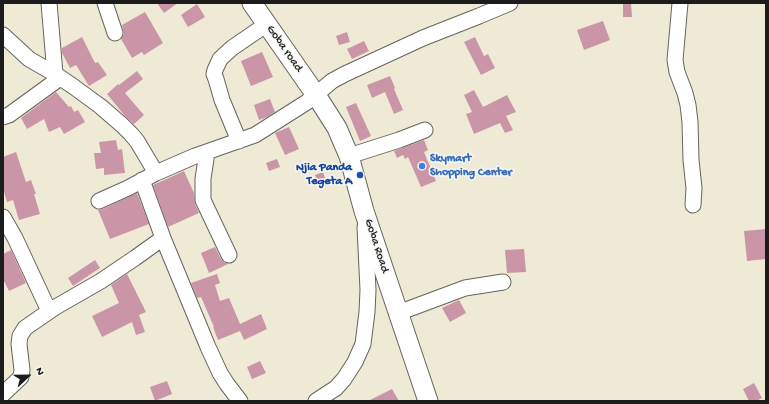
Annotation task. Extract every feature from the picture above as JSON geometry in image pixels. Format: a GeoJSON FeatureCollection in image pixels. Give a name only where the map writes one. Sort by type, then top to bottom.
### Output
{"type":"FeatureCollection","features":[{"type":"Feature","properties":{"kind":"main road","name":"Goba road"},"geometry":{"type":"LineString","coordinates":[[252,3],[316,95]]}},
{"type":"Feature","properties":{"kind":"main road","name":"Goba Road"},"geometry":{"type":"LineString","coordinates":[[316,95],[337,128],[349,156],[364,211],[428,401]]}},
{"type":"Feature","properties":{"kind":"street"},"geometry":{"type":"LineString","coordinates":[[49,3],[57,76]]}},
{"type":"Feature","properties":{"kind":"street"},"geometry":{"type":"LineString","coordinates":[[105,3],[115,33]]}},
{"type":"Feature","properties":{"kind":"street"},"geometry":{"type":"LineString","coordinates":[[479,16],[487,3]]}},
{"type":"Feature","properties":{"kind":"street"},"geometry":{"type":"LineString","coordinates":[[99,201],[195,156],[255,135],[278,122],[316,95],[332,81],[354,69],[423,38],[510,3]]}},
{"type":"Feature","properties":{"kind":"street"},"geometry":{"type":"LineString","coordinates":[[680,3],[675,60],[677,72],[685,92],[690,122],[694,188],[693,205]]}},
{"type":"Feature","properties":{"kind":"street"},"geometry":{"type":"LineString","coordinates":[[239,141],[222,100],[215,70],[220,59],[232,48],[267,24]]}},
{"type":"Feature","properties":{"kind":"street"},"geometry":{"type":"LineString","coordinates":[[3,35],[29,60],[74,87],[100,106],[137,141],[156,173]]}},
{"type":"Feature","properties":{"kind":"street"},"geometry":{"type":"LineString","coordinates":[[3,117],[9,115],[57,76]]}},
{"type":"Feature","properties":{"kind":"street"},"geometry":{"type":"LineString","coordinates":[[349,156],[425,130]]}},
{"type":"Feature","properties":{"kind":"street"},"geometry":{"type":"LineString","coordinates":[[207,152],[203,179],[203,200],[229,255]]}},
{"type":"Feature","properties":{"kind":"street"},"geometry":{"type":"LineString","coordinates":[[142,180],[163,238],[220,373],[240,401]]}},
{"type":"Feature","properties":{"kind":"street"},"geometry":{"type":"LineString","coordinates":[[316,401],[336,388],[344,379],[355,362],[363,344],[368,290],[364,211]]}},
{"type":"Feature","properties":{"kind":"street"},"geometry":{"type":"LineString","coordinates":[[3,217],[17,242],[49,311]]}},
{"type":"Feature","properties":{"kind":"street"},"geometry":{"type":"LineString","coordinates":[[3,394],[21,377],[22,370],[19,344],[20,336],[25,328],[49,311],[106,277],[163,238]]}},
{"type":"Feature","properties":{"kind":"street"},"geometry":{"type":"LineString","coordinates":[[398,313],[465,288],[503,282]]}},
{"type":"Feature","properties":{"kind":"building"},"geometry":{"type":"Polygon","coordinates":[[[157,3],[178,3],[164,13],[157,3]]]}},
{"type":"Feature","properties":{"kind":"building"},"geometry":{"type":"Polygon","coordinates":[[[623,3],[631,3],[632,17],[623,17],[623,3]]]}},
{"type":"Feature","properties":{"kind":"building"},"geometry":{"type":"Polygon","coordinates":[[[197,4],[205,17],[188,27],[181,15],[197,4]]]}},
{"type":"Feature","properties":{"kind":"building"},"geometry":{"type":"Polygon","coordinates":[[[145,12],[163,43],[144,55],[142,52],[132,58],[121,39],[124,34],[122,25],[145,12]]]}},
{"type":"Feature","properties":{"kind":"building"},"geometry":{"type":"Polygon","coordinates":[[[603,21],[610,40],[584,50],[577,30],[603,21]]]}},
{"type":"Feature","properties":{"kind":"building"},"geometry":{"type":"Polygon","coordinates":[[[347,32],[350,42],[339,45],[336,36],[347,32]]]}},
{"type":"Feature","properties":{"kind":"building"},"geometry":{"type":"Polygon","coordinates":[[[82,37],[95,63],[98,62],[107,75],[89,86],[76,65],[70,68],[62,53],[62,48],[82,37]]]}},
{"type":"Feature","properties":{"kind":"building"},"geometry":{"type":"Polygon","coordinates":[[[475,37],[484,56],[488,54],[495,68],[481,75],[464,42],[475,37]]]}},
{"type":"Feature","properties":{"kind":"building"},"geometry":{"type":"Polygon","coordinates":[[[364,41],[369,51],[352,59],[347,49],[364,41]]]}},
{"type":"Feature","properties":{"kind":"building"},"geometry":{"type":"Polygon","coordinates":[[[262,52],[273,77],[251,86],[241,61],[262,52]]]}},
{"type":"Feature","properties":{"kind":"building"},"geometry":{"type":"Polygon","coordinates":[[[137,71],[143,79],[125,93],[144,115],[134,124],[125,116],[107,94],[118,84],[119,85],[137,71]]]}},
{"type":"Feature","properties":{"kind":"building"},"geometry":{"type":"Polygon","coordinates":[[[390,76],[403,110],[394,114],[385,92],[372,98],[367,85],[390,76]]]}},
{"type":"Feature","properties":{"kind":"building"},"geometry":{"type":"Polygon","coordinates":[[[474,90],[483,107],[507,95],[516,112],[506,116],[513,130],[505,133],[500,123],[474,134],[466,114],[472,112],[464,95],[474,90]]]}},
{"type":"Feature","properties":{"kind":"building"},"geometry":{"type":"Polygon","coordinates":[[[56,92],[69,107],[71,106],[74,112],[78,110],[85,122],[64,134],[60,127],[49,132],[44,119],[27,129],[21,118],[56,92]]]}},
{"type":"Feature","properties":{"kind":"building"},"geometry":{"type":"Polygon","coordinates":[[[270,99],[275,112],[259,120],[254,105],[270,99]]]}},
{"type":"Feature","properties":{"kind":"building"},"geometry":{"type":"Polygon","coordinates":[[[356,103],[371,136],[360,141],[346,107],[356,103]]]}},
{"type":"Feature","properties":{"kind":"building"},"geometry":{"type":"Polygon","coordinates":[[[289,127],[299,149],[285,155],[275,133],[289,127]]]}},
{"type":"Feature","properties":{"kind":"building"},"geometry":{"type":"Polygon","coordinates":[[[116,140],[118,150],[122,149],[125,173],[104,175],[104,168],[96,169],[94,153],[101,153],[99,142],[116,140]]]}},
{"type":"Feature","properties":{"kind":"building"},"geometry":{"type":"Polygon","coordinates":[[[424,140],[428,150],[424,152],[436,181],[421,187],[408,157],[405,159],[403,155],[397,158],[394,151],[424,140]]]}},
{"type":"Feature","properties":{"kind":"building"},"geometry":{"type":"Polygon","coordinates":[[[16,152],[26,182],[31,180],[36,194],[34,194],[40,214],[19,220],[13,200],[7,202],[3,188],[3,157],[16,152]]]}},
{"type":"Feature","properties":{"kind":"building"},"geometry":{"type":"Polygon","coordinates":[[[277,159],[280,167],[269,171],[266,163],[277,159]]]}},
{"type":"Feature","properties":{"kind":"building"},"geometry":{"type":"Polygon","coordinates":[[[184,171],[194,193],[195,204],[199,213],[168,227],[153,185],[184,171]]]}},
{"type":"Feature","properties":{"kind":"building"},"geometry":{"type":"Polygon","coordinates":[[[323,172],[327,185],[319,187],[315,175],[323,172]]]}},
{"type":"Feature","properties":{"kind":"building"},"geometry":{"type":"Polygon","coordinates":[[[137,193],[149,224],[110,239],[98,210],[137,193]]]}},
{"type":"Feature","properties":{"kind":"building"},"geometry":{"type":"Polygon","coordinates":[[[766,229],[766,259],[747,261],[744,231],[766,229]]]}},
{"type":"Feature","properties":{"kind":"building"},"geometry":{"type":"Polygon","coordinates":[[[215,247],[221,259],[228,264],[209,273],[201,253],[215,247]]]}},
{"type":"Feature","properties":{"kind":"building"},"geometry":{"type":"Polygon","coordinates":[[[524,249],[526,272],[507,273],[505,250],[524,249]]]}},
{"type":"Feature","properties":{"kind":"building"},"geometry":{"type":"Polygon","coordinates":[[[11,250],[26,283],[9,291],[3,279],[3,254],[11,250]]]}},
{"type":"Feature","properties":{"kind":"building"},"geometry":{"type":"Polygon","coordinates":[[[95,260],[100,268],[73,286],[68,278],[95,260]]]}},
{"type":"Feature","properties":{"kind":"building"},"geometry":{"type":"Polygon","coordinates":[[[127,274],[146,312],[139,315],[145,332],[136,335],[132,322],[102,337],[92,316],[119,303],[111,285],[127,274]]]}},
{"type":"Feature","properties":{"kind":"building"},"geometry":{"type":"Polygon","coordinates":[[[217,274],[220,283],[215,285],[220,301],[229,298],[240,324],[261,314],[267,329],[244,340],[240,331],[218,340],[201,297],[197,298],[191,283],[217,274]]]}},
{"type":"Feature","properties":{"kind":"building"},"geometry":{"type":"Polygon","coordinates":[[[459,300],[466,313],[450,322],[442,308],[459,300]]]}},
{"type":"Feature","properties":{"kind":"building"},"geometry":{"type":"Polygon","coordinates":[[[260,361],[266,373],[252,379],[247,367],[260,361]]]}},
{"type":"Feature","properties":{"kind":"building"},"geometry":{"type":"Polygon","coordinates":[[[167,381],[172,394],[155,401],[150,387],[167,381]]]}},
{"type":"Feature","properties":{"kind":"building"},"geometry":{"type":"Polygon","coordinates":[[[754,383],[762,398],[756,401],[749,401],[743,389],[754,383]]]}},
{"type":"Feature","properties":{"kind":"building"},"geometry":{"type":"Polygon","coordinates":[[[392,389],[399,401],[368,401],[392,389]]]}},
{"type":"Feature","properties":{"kind":"place","name":"Skymart Shopping Center"},"geometry":{"type":"Point","coordinates":[422,166]}},
{"type":"Feature","properties":{"kind":"place","name":"Njia Panda Tegeta A"},"geometry":{"type":"Point","coordinates":[360,175]}}]}
